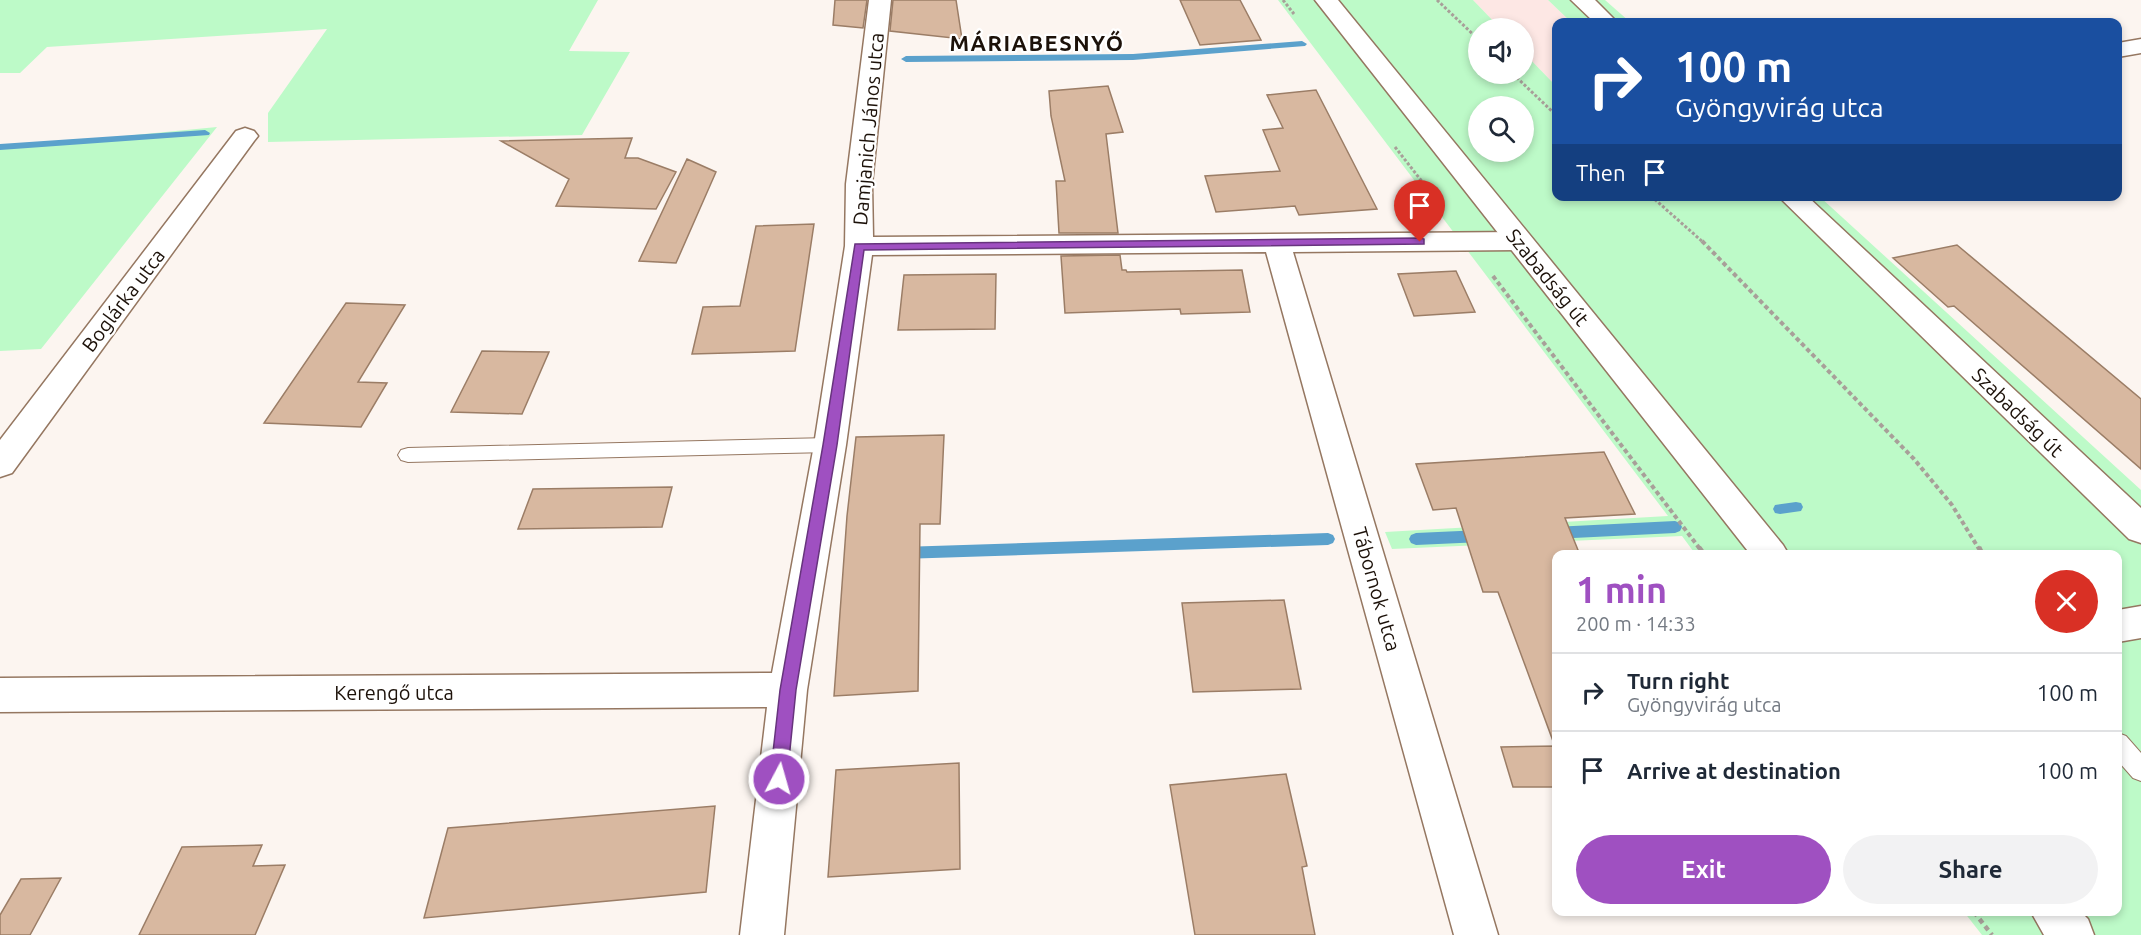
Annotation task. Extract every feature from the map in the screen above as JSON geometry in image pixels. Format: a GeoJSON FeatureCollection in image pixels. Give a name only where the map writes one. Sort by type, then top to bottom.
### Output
{"type":"FeatureCollection","features":[{"type":"Feature","properties":{"kind":"street","name":"Damjanich János utca"},"geometry":{"type":"LineString","coordinates":[[762,935],[788,690],[830,445],[859,246],[859,184],[880,0]]}},
{"type":"Feature","properties":{"kind":"street","name":"Szabadság út"},"geometry":{"type":"LineString","coordinates":[[1326,0],[1767,550]]}},
{"type":"Feature","properties":{"kind":"street"},"geometry":{"type":"LineString","coordinates":[[1582,0],[1602,18]]}},
{"type":"Feature","properties":{"kind":"street"},"geometry":{"type":"LineString","coordinates":[[2122,49],[2141,46]]}},
{"type":"Feature","properties":{"kind":"street","name":"Boglárka utca"},"geometry":{"type":"LineString","coordinates":[[0,464],[245,136]]}},
{"type":"Feature","properties":{"kind":"street","name":"Szabadság út"},"geometry":{"type":"LineString","coordinates":[[1796,201],[2141,529]]}},
{"type":"Feature","properties":{"kind":"street"},"geometry":{"type":"LineString","coordinates":[[859,246],[1519,241]]}},
{"type":"Feature","properties":{"kind":"street","name":"Tábornok utca"},"geometry":{"type":"LineString","coordinates":[[1277,243],[1476,935]]}},
{"type":"Feature","properties":{"kind":"street"},"geometry":{"type":"LineString","coordinates":[[2122,625],[2141,622]]}},
{"type":"Feature","properties":{"kind":"street","name":"Kerengő utca"},"geometry":{"type":"LineString","coordinates":[[0,695],[788,690]]}},
{"type":"Feature","properties":{"kind":"street"},"geometry":{"type":"LineString","coordinates":[[2056,916],[2072,935]]}},
{"type":"Feature","properties":{"kind":"lane"},"geometry":{"type":"LineString","coordinates":[[408,455],[830,445]]}},
{"type":"Feature","properties":{"kind":"lane"},"geometry":{"type":"LineString","coordinates":[[2122,749],[2141,770]]}},
{"type":"Feature","properties":{"kind":"path"},"geometry":{"type":"LineString","coordinates":[[1437,0],[1468,30]]}},
{"type":"Feature","properties":{"kind":"path"},"geometry":{"type":"LineString","coordinates":[[1523,84],[1552,111]]}},
{"type":"Feature","properties":{"kind":"path"},"geometry":{"type":"LineString","coordinates":[[1657,201],[1718,255],[1905,448],[1973,537],[1980,550]]}},
{"type":"Feature","properties":{"kind":"path"},"geometry":{"type":"LineString","coordinates":[[1977,916],[1992,935]]}},
{"type":"Feature","properties":{"kind":"shaded area"},"geometry":{"type":"Polygon","coordinates":[[[1473,0],[1548,0],[1567,18],[1552,18],[1552,82],[1534,63],[1534,18],[1490,18],[1473,0]]]}},
{"type":"Feature","properties":{"kind":"green space"},"geometry":{"type":"Polygon","coordinates":[[[0,0],[598,0],[569,51],[630,52],[582,135],[268,142],[268,113],[327,29],[47,47],[20,73],[0,73],[0,0]]]}},
{"type":"Feature","properties":{"kind":"green space"},"geometry":{"type":"Polygon","coordinates":[[[1278,0],[1473,0],[1490,18],[1468,18],[1468,84],[1534,84],[1534,63],[1552,82],[1552,201],[1824,201],[2141,490],[2141,935],[1982,935],[1967,916],[2122,916],[2122,550],[1692,550],[1682,536],[1392,549],[1385,532],[1668,516],[1278,0]]]}},
{"type":"Feature","properties":{"kind":"green space"},"geometry":{"type":"Polygon","coordinates":[[[1548,0],[1605,0],[1625,18],[1567,18],[1548,0]]]}},
{"type":"Feature","properties":{"kind":"green space"},"geometry":{"type":"Polygon","coordinates":[[[217,127],[41,349],[0,351],[0,148],[217,127]]]}},
{"type":"Feature","properties":{"kind":"building"},"geometry":{"type":"Polygon","coordinates":[[[835,0],[867,0],[863,28],[833,25],[835,0]]]}},
{"type":"Feature","properties":{"kind":"building"},"geometry":{"type":"Polygon","coordinates":[[[893,0],[956,0],[962,39],[890,31],[893,0]]]}},
{"type":"Feature","properties":{"kind":"building"},"geometry":{"type":"Polygon","coordinates":[[[1180,0],[1240,0],[1261,40],[1200,45],[1180,0]]]}},
{"type":"Feature","properties":{"kind":"building"},"geometry":{"type":"Polygon","coordinates":[[[1108,86],[1123,132],[1106,134],[1118,233],[1059,233],[1056,181],[1065,181],[1051,116],[1049,91],[1108,86]]]}},
{"type":"Feature","properties":{"kind":"building"},"geometry":{"type":"Polygon","coordinates":[[[1316,90],[1377,209],[1299,215],[1295,206],[1216,212],[1205,176],[1280,171],[1263,130],[1283,128],[1267,95],[1316,90]]]}},
{"type":"Feature","properties":{"kind":"building"},"geometry":{"type":"Polygon","coordinates":[[[632,138],[625,158],[638,158],[676,172],[656,209],[556,206],[569,179],[501,141],[632,138]]]}},
{"type":"Feature","properties":{"kind":"building"},"geometry":{"type":"Polygon","coordinates":[[[687,159],[716,172],[676,263],[639,261],[687,159]]]}},
{"type":"Feature","properties":{"kind":"building"},"geometry":{"type":"Polygon","coordinates":[[[814,224],[795,351],[692,354],[703,307],[740,306],[756,226],[814,224]]]}},
{"type":"Feature","properties":{"kind":"building"},"geometry":{"type":"Polygon","coordinates":[[[1957,245],[2141,399],[2141,469],[1954,306],[1948,307],[1893,258],[1957,245]]]}},
{"type":"Feature","properties":{"kind":"building"},"geometry":{"type":"Polygon","coordinates":[[[1120,255],[1122,270],[1127,272],[1242,270],[1250,312],[1181,314],[1180,309],[1065,313],[1061,256],[1120,255]]]}},
{"type":"Feature","properties":{"kind":"building"},"geometry":{"type":"Polygon","coordinates":[[[1456,271],[1475,312],[1414,316],[1398,274],[1456,271]]]}},
{"type":"Feature","properties":{"kind":"building"},"geometry":{"type":"Polygon","coordinates":[[[996,274],[995,329],[898,330],[904,275],[996,274]]]}},
{"type":"Feature","properties":{"kind":"building"},"geometry":{"type":"Polygon","coordinates":[[[346,303],[405,305],[358,382],[387,383],[361,427],[264,423],[346,303]]]}},
{"type":"Feature","properties":{"kind":"building"},"geometry":{"type":"Polygon","coordinates":[[[482,351],[549,352],[522,414],[451,412],[482,351]]]}},
{"type":"Feature","properties":{"kind":"building"},"geometry":{"type":"Polygon","coordinates":[[[944,435],[940,524],[920,524],[918,691],[834,696],[847,516],[856,437],[944,435]]]}},
{"type":"Feature","properties":{"kind":"building"},"geometry":{"type":"Polygon","coordinates":[[[1604,452],[1635,514],[1565,518],[1578,550],[1552,550],[1552,738],[1498,592],[1483,592],[1456,508],[1433,510],[1416,464],[1604,452]]]}},
{"type":"Feature","properties":{"kind":"building"},"geometry":{"type":"Polygon","coordinates":[[[672,487],[662,527],[518,529],[533,489],[672,487]]]}},
{"type":"Feature","properties":{"kind":"building"},"geometry":{"type":"Polygon","coordinates":[[[1284,600],[1301,689],[1193,692],[1182,603],[1284,600]]]}},
{"type":"Feature","properties":{"kind":"building"},"geometry":{"type":"Polygon","coordinates":[[[1552,746],[1552,787],[1513,787],[1501,747],[1552,746]]]}},
{"type":"Feature","properties":{"kind":"building"},"geometry":{"type":"Polygon","coordinates":[[[959,763],[960,869],[828,877],[836,770],[959,763]]]}},
{"type":"Feature","properties":{"kind":"building"},"geometry":{"type":"Polygon","coordinates":[[[1286,774],[1307,866],[1302,867],[1315,935],[1195,935],[1170,785],[1286,774]]]}},
{"type":"Feature","properties":{"kind":"building"},"geometry":{"type":"Polygon","coordinates":[[[715,806],[706,892],[424,918],[448,828],[715,806]]]}},
{"type":"Feature","properties":{"kind":"building"},"geometry":{"type":"Polygon","coordinates":[[[262,845],[253,866],[285,865],[255,935],[139,935],[182,847],[262,845]]]}},
{"type":"Feature","properties":{"kind":"building"},"geometry":{"type":"Polygon","coordinates":[[[61,878],[30,935],[0,935],[0,915],[21,879],[61,878]]]}},
{"type":"Feature","properties":{"kind":"waterway"},"geometry":{"type":"LineString","coordinates":[[906,59],[1133,57],[1302,44]]}},
{"type":"Feature","properties":{"kind":"waterway"},"geometry":{"type":"LineString","coordinates":[[0,147],[205,133]]}},
{"type":"Feature","properties":{"kind":"waterway"},"geometry":{"type":"LineString","coordinates":[[1780,509],[1796,507]]}},
{"type":"Feature","properties":{"kind":"waterway"},"geometry":{"type":"LineString","coordinates":[[1553,533],[1675,527]]}},
{"type":"Feature","properties":{"kind":"waterway"},"geometry":{"type":"LineString","coordinates":[[1416,539],[1482,536]]}},
{"type":"Feature","properties":{"kind":"waterway"},"geometry":{"type":"LineString","coordinates":[[901,553],[1328,539]]}},
{"type":"Feature","properties":{"kind":"district","name":"MÁRIABESNYŐ"},"geometry":{"type":"Point","coordinates":[1037,42]}},
{"type":"Feature","properties":{"kind":"route"},"geometry":{"type":"LineString","coordinates":[[779,779],[788,690],[830,445],[859,246],[1420,242]]}}]}
